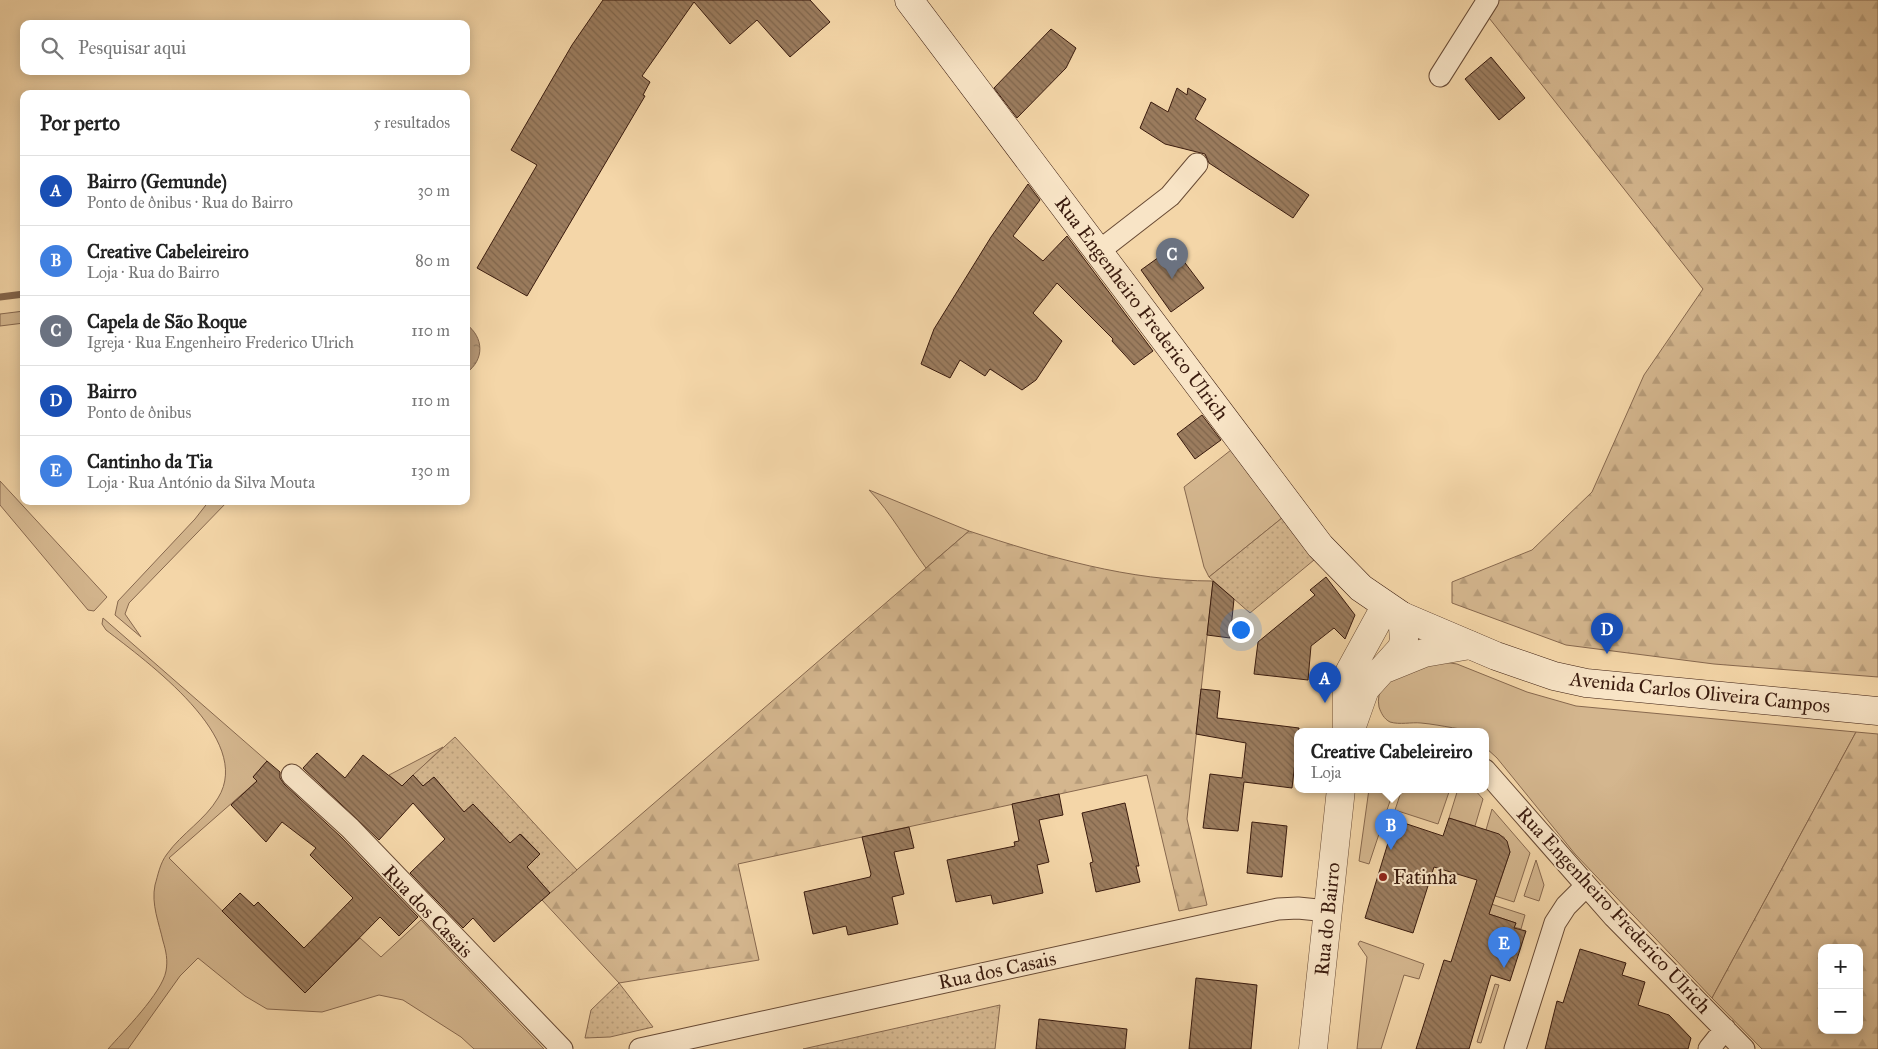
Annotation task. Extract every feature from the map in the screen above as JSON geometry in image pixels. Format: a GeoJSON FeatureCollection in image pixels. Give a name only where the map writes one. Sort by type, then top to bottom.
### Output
{"type":"FeatureCollection","features":[{"type":"Feature","properties":{"kind":"main road","name":"Rua Engenheiro Frederico Ulrich"},"geometry":{"type":"LineString","coordinates":[[908,0],[1320,546],[1361,588],[1393,611]]}},
{"type":"Feature","properties":{"kind":"main road","name":"Avenida Carlos Oliveira Campos"},"geometry":{"type":"LineString","coordinates":[[1393,611],[1470,645],[1530,668],[1586,683],[1878,711]]}},
{"type":"Feature","properties":{"kind":"main road"},"geometry":{"type":"LineString","coordinates":[[1349,728],[1365,690],[1402,648],[1404,639],[1393,611]]}},
{"type":"Feature","properties":{"kind":"main road"},"geometry":{"type":"LineString","coordinates":[[1348,728],[1346,684],[1350,670],[1393,611]]}},
{"type":"Feature","properties":{"kind":"main road"},"geometry":{"type":"LineString","coordinates":[[1381,671],[1400,661],[1424,653],[1470,645]]}},
{"type":"Feature","properties":{"kind":"main road","name":"Rua do Bairro"},"geometry":{"type":"LineString","coordinates":[[1313,1049],[1342,793]]}},
{"type":"Feature","properties":{"kind":"street"},"geometry":{"type":"LineString","coordinates":[[1440,76],[1488,0]]}},
{"type":"Feature","properties":{"kind":"street"},"geometry":{"type":"LineString","coordinates":[[1099,251],[1170,196],[1197,164]]}},
{"type":"Feature","properties":{"kind":"street","name":"Rua dos Casais"},"geometry":{"type":"LineString","coordinates":[[292,775],[350,828],[562,1049]]}},
{"type":"Feature","properties":{"kind":"street","name":"Rua Engenheiro Frederico Ulrich"},"geometry":{"type":"LineString","coordinates":[[1489,775],[1586,886],[1744,1049]]}},
{"type":"Feature","properties":{"kind":"street"},"geometry":{"type":"LineString","coordinates":[[1515,1049],[1555,923],[1566,906],[1586,886]]}},
{"type":"Feature","properties":{"kind":"street","name":"Rua dos Casais"},"geometry":{"type":"LineString","coordinates":[[640,1049],[664,1046],[1278,909],[1298,908],[1328,911]]}},
{"type":"Feature","properties":{"kind":"street"},"geometry":{"type":"LineString","coordinates":[[1709,1049],[1725,1029]]}},
{"type":"Feature","properties":{"kind":"green space"},"geometry":{"type":"Polygon","coordinates":[[[1488,0],[1878,0],[1878,677],[1714,664],[1566,645],[1452,603],[1452,582],[1532,550],[1592,492],[1644,375],[1703,289],[1482,9],[1488,0]]]}},
{"type":"Feature","properties":{"kind":"green space"},"geometry":{"type":"Polygon","coordinates":[[[20,312],[20,324],[0,326],[0,314],[20,312]]]}},
{"type":"Feature","properties":{"kind":"green space"},"geometry":{"type":"Polygon","coordinates":[[[1231,450],[1282,518],[1209,577],[1204,567],[1184,487],[1231,450]]]}},
{"type":"Feature","properties":{"kind":"green space"},"geometry":{"type":"Polygon","coordinates":[[[0,481],[20,505],[22,505],[107,597],[94,611],[88,610],[0,505],[0,481]]]}},
{"type":"Feature","properties":{"kind":"green space"},"geometry":{"type":"Polygon","coordinates":[[[869,490],[969,531],[926,568],[892,518],[869,490]]]}},
{"type":"Feature","properties":{"kind":"green space"},"geometry":{"type":"Polygon","coordinates":[[[206,505],[224,505],[129,603],[125,614],[141,637],[115,615],[118,601],[206,505]]]}},
{"type":"Feature","properties":{"kind":"green space"},"geometry":{"type":"Polygon","coordinates":[[[1282,518],[1314,560],[1250,613],[1209,577],[1282,518]]]}},
{"type":"Feature","properties":{"kind":"green space"},"geometry":{"type":"Polygon","coordinates":[[[969,531],[1089,566],[1151,577],[1213,581],[1187,819],[1207,905],[1179,911],[1147,775],[738,864],[759,960],[619,983],[542,900],[969,531]]]}},
{"type":"Feature","properties":{"kind":"green space"},"geometry":{"type":"Polygon","coordinates":[[[103,618],[267,761],[253,777],[257,781],[169,858],[305,993],[360,938],[381,957],[421,920],[544,1049],[474,1049],[461,1037],[403,1000],[379,995],[322,1012],[267,1009],[245,996],[198,958],[180,976],[128,1049],[108,1049],[150,1001],[163,980],[166,971],[166,952],[154,899],[155,885],[161,865],[179,839],[213,806],[218,798],[225,775],[222,751],[209,727],[191,704],[169,681],[106,630],[102,624],[103,618]]]}},
{"type":"Feature","properties":{"kind":"green space"},"geometry":{"type":"Polygon","coordinates":[[[1444,662],[1457,664],[1527,692],[1576,706],[1856,732],[1712,998],[1575,854],[1489,751],[1489,728],[1455,728],[1421,723],[1394,723],[1384,718],[1379,707],[1379,696],[1383,687],[1401,674],[1444,662]]]}},
{"type":"Feature","properties":{"kind":"green space"},"geometry":{"type":"Polygon","coordinates":[[[1856,732],[1878,734],[1878,1049],[1762,1049],[1712,998],[1856,732]]]}},
{"type":"Feature","properties":{"kind":"green space"},"geometry":{"type":"Polygon","coordinates":[[[455,737],[577,870],[550,893],[527,867],[540,854],[521,834],[500,852],[502,834],[473,804],[464,812],[434,777],[423,786],[413,775],[455,737]]]}},
{"type":"Feature","properties":{"kind":"green space"},"geometry":{"type":"Polygon","coordinates":[[[443,747],[402,786],[389,775],[443,747]]]}},
{"type":"Feature","properties":{"kind":"green space"},"geometry":{"type":"Polygon","coordinates":[[[1368,793],[1393,793],[1369,864],[1359,861],[1368,793]]]}},
{"type":"Feature","properties":{"kind":"green space"},"geometry":{"type":"Polygon","coordinates":[[[1401,793],[1449,793],[1438,824],[1395,810],[1401,793]]]}},
{"type":"Feature","properties":{"kind":"green space"},"geometry":{"type":"Polygon","coordinates":[[[1457,793],[1478,793],[1483,799],[1475,826],[1449,818],[1457,793]]]}},
{"type":"Feature","properties":{"kind":"green space"},"geometry":{"type":"Polygon","coordinates":[[[1492,809],[1530,853],[1514,902],[1495,896],[1510,852],[1504,837],[1486,830],[1492,809]]]}},
{"type":"Feature","properties":{"kind":"green space"},"geometry":{"type":"Polygon","coordinates":[[[1536,860],[1544,885],[1539,901],[1524,896],[1536,860]]]}},
{"type":"Feature","properties":{"kind":"green space"},"geometry":{"type":"Polygon","coordinates":[[[1476,899],[1525,915],[1521,929],[1514,927],[1516,923],[1480,911],[1476,899]]]}},
{"type":"Feature","properties":{"kind":"green space"},"geometry":{"type":"Polygon","coordinates":[[[1360,941],[1424,964],[1419,979],[1404,975],[1381,1049],[1357,1049],[1367,957],[1358,944],[1360,941]]]}},
{"type":"Feature","properties":{"kind":"green space"},"geometry":{"type":"Polygon","coordinates":[[[619,983],[653,1027],[610,1037],[585,1038],[591,1010],[619,983]]]}},
{"type":"Feature","properties":{"kind":"green space"},"geometry":{"type":"Polygon","coordinates":[[[1495,984],[1499,985],[1481,1043],[1477,1042],[1495,984]]]}},
{"type":"Feature","properties":{"kind":"green space"},"geometry":{"type":"Polygon","coordinates":[[[1000,1005],[995,1049],[803,1049],[1000,1005]]]}},
{"type":"Feature","properties":{"kind":"water"},"geometry":{"type":"Polygon","coordinates":[[[470,327],[476,335],[480,348],[477,362],[470,370],[470,327]]]}},
{"type":"Feature","properties":{"kind":"building"},"geometry":{"type":"Polygon","coordinates":[[[603,0],[810,0],[830,22],[790,57],[757,20],[730,44],[694,2],[642,76],[650,82],[643,95],[645,96],[527,296],[477,268],[537,165],[511,150],[572,45],[603,0]]]}},
{"type":"Feature","properties":{"kind":"building"},"geometry":{"type":"Polygon","coordinates":[[[1051,29],[1076,48],[1066,68],[1017,118],[994,88],[1051,29]]]}},
{"type":"Feature","properties":{"kind":"building"},"geometry":{"type":"Polygon","coordinates":[[[1491,57],[1525,98],[1499,120],[1465,79],[1491,57]]]}},
{"type":"Feature","properties":{"kind":"building"},"geometry":{"type":"Polygon","coordinates":[[[1177,88],[1187,95],[1188,88],[1206,99],[1195,119],[1309,195],[1293,218],[1209,163],[1205,154],[1165,144],[1140,128],[1151,102],[1168,112],[1177,88]]]}},
{"type":"Feature","properties":{"kind":"building"},"geometry":{"type":"Polygon","coordinates":[[[1028,184],[1040,200],[1013,236],[1043,261],[1067,236],[1153,351],[1134,365],[1112,341],[1113,339],[1057,283],[1033,313],[1062,341],[1036,380],[1022,390],[990,369],[985,376],[960,360],[950,378],[921,364],[934,329],[991,237],[1028,184]]]}},
{"type":"Feature","properties":{"kind":"building"},"geometry":{"type":"Polygon","coordinates":[[[1173,247],[1204,288],[1171,312],[1141,270],[1173,247]]]}},
{"type":"Feature","properties":{"kind":"building"},"geometry":{"type":"Polygon","coordinates":[[[1202,415],[1221,440],[1195,459],[1177,434],[1202,415]]]}},
{"type":"Feature","properties":{"kind":"building"},"geometry":{"type":"Polygon","coordinates":[[[1326,577],[1355,615],[1345,639],[1334,628],[1311,646],[1308,680],[1254,674],[1258,642],[1315,595],[1310,590],[1326,577]]]}},
{"type":"Feature","properties":{"kind":"building"},"geometry":{"type":"Polygon","coordinates":[[[1213,581],[1234,599],[1230,638],[1207,635],[1213,581]]]}},
{"type":"Feature","properties":{"kind":"building"},"geometry":{"type":"Polygon","coordinates":[[[1201,689],[1220,691],[1217,718],[1299,728],[1294,728],[1292,788],[1244,782],[1238,831],[1203,828],[1210,774],[1242,778],[1246,743],[1196,734],[1201,689]]]}},
{"type":"Feature","properties":{"kind":"building"},"geometry":{"type":"Polygon","coordinates":[[[317,753],[345,778],[363,755],[402,786],[413,775],[423,786],[434,777],[464,812],[473,804],[510,843],[520,834],[540,854],[527,867],[550,893],[494,942],[473,918],[463,928],[410,873],[445,839],[413,803],[379,840],[303,768],[317,753]]]}},
{"type":"Feature","properties":{"kind":"building"},"geometry":{"type":"Polygon","coordinates":[[[267,761],[280,772],[280,778],[284,784],[341,837],[418,917],[399,936],[380,917],[305,993],[222,911],[240,893],[254,906],[258,902],[304,948],[353,898],[310,855],[316,848],[282,822],[266,842],[231,805],[257,781],[253,777],[267,761]]]}},
{"type":"Feature","properties":{"kind":"building"},"geometry":{"type":"Polygon","coordinates":[[[1059,794],[1063,815],[1039,820],[1049,862],[1037,865],[1043,893],[993,904],[991,895],[956,902],[947,860],[1015,846],[1014,842],[1019,841],[1012,804],[1059,794]]]}},
{"type":"Feature","properties":{"kind":"building"},"geometry":{"type":"Polygon","coordinates":[[[1125,803],[1139,866],[1136,866],[1140,882],[1096,892],[1090,863],[1093,862],[1082,813],[1125,803]]]}},
{"type":"Feature","properties":{"kind":"building"},"geometry":{"type":"Polygon","coordinates":[[[1449,818],[1499,834],[1507,841],[1510,852],[1489,914],[1516,923],[1514,928],[1526,931],[1510,981],[1491,975],[1469,1049],[1416,1049],[1444,960],[1451,962],[1477,880],[1434,867],[1413,933],[1365,918],[1395,820],[1443,836],[1449,818]]]}},
{"type":"Feature","properties":{"kind":"building"},"geometry":{"type":"Polygon","coordinates":[[[1252,822],[1287,826],[1282,877],[1247,873],[1252,822]]]}},
{"type":"Feature","properties":{"kind":"building"},"geometry":{"type":"Polygon","coordinates":[[[909,827],[914,848],[894,852],[904,894],[892,897],[898,924],[848,935],[846,926],[813,934],[804,892],[870,877],[871,874],[862,837],[909,827]]]}},
{"type":"Feature","properties":{"kind":"building"},"geometry":{"type":"Polygon","coordinates":[[[1580,949],[1626,963],[1622,975],[1645,982],[1638,1005],[1669,1015],[1691,1038],[1688,1049],[1545,1049],[1557,1001],[1563,1003],[1580,949]]]}},
{"type":"Feature","properties":{"kind":"building"},"geometry":{"type":"Polygon","coordinates":[[[1196,978],[1257,985],[1251,1049],[1189,1049],[1196,978]]]}},
{"type":"Feature","properties":{"kind":"building"},"geometry":{"type":"Polygon","coordinates":[[[1039,1019],[1127,1029],[1125,1049],[1036,1049],[1039,1019]]]}},
{"type":"Feature","properties":{"kind":"waterway"},"geometry":{"type":"LineString","coordinates":[[0,297],[20,294]]}},
{"type":"Feature","properties":{"kind":"place","name":"Capela de São Roque"},"geometry":{"type":"Point","coordinates":[1172,279]}},
{"type":"Feature","properties":{"kind":"place","name":"Bairro"},"geometry":{"type":"Point","coordinates":[1607,654]}},
{"type":"Feature","properties":{"kind":"place","name":"Bairro (Gemunde)"},"geometry":{"type":"Point","coordinates":[1325,703]}},
{"type":"Feature","properties":{"kind":"place","name":"Creative Cabeleireiro"},"geometry":{"type":"Point","coordinates":[1391,850]}},
{"type":"Feature","properties":{"kind":"place","name":"Fatinha"},"geometry":{"type":"Point","coordinates":[1383,877]}},
{"type":"Feature","properties":{"kind":"place","name":"Cantinho da Tia"},"geometry":{"type":"Point","coordinates":[1504,968]}}]}
